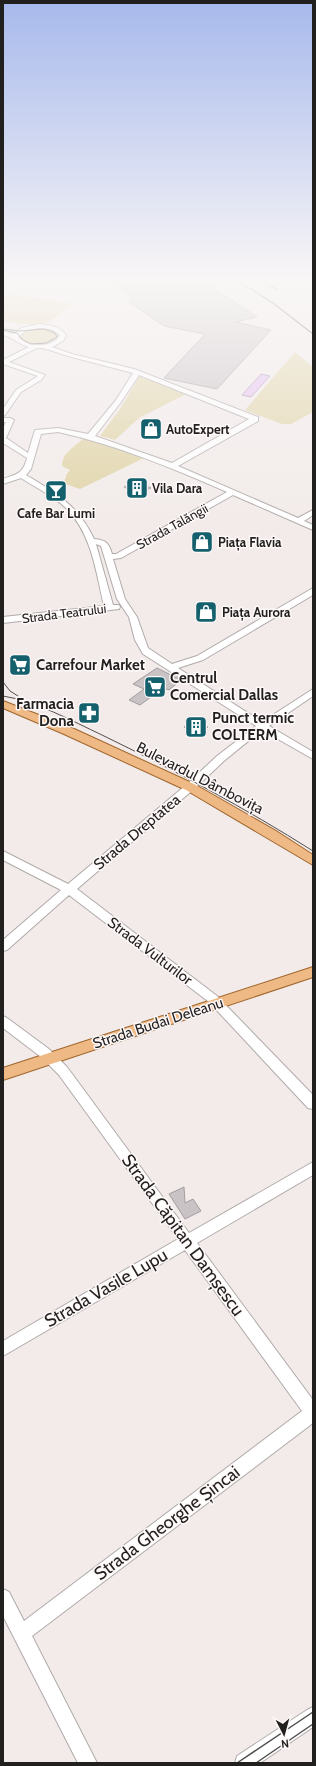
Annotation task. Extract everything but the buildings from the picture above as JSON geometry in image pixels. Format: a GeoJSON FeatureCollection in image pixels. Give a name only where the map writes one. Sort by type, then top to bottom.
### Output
{"type":"FeatureCollection","features":[{"type":"Feature","properties":{"kind":"main road","name":"Bulevardul Dâmbovița"},"geometry":{"type":"LineString","coordinates":[[3,704],[68,731],[190,787],[272,834],[313,861]]}},
{"type":"Feature","properties":{"kind":"main road","name":"Bulevardul Dâmbovița"},"geometry":{"type":"LineString","coordinates":[[3,713],[68,731]]}},
{"type":"Feature","properties":{"kind":"main road","name":"Strada Budai Deleanu"},"geometry":{"type":"LineString","coordinates":[[3,1074],[313,972]]}},
{"type":"Feature","properties":{"kind":"street"},"geometry":{"type":"LineString","coordinates":[[97,361],[137,372],[255,419],[172,466]]}},
{"type":"Feature","properties":{"kind":"street"},"geometry":{"type":"LineString","coordinates":[[3,362],[42,375],[39,379],[18,391],[3,414]]}},
{"type":"Feature","properties":{"kind":"street"},"geometry":{"type":"LineString","coordinates":[[90,437],[119,401],[137,372]]}},
{"type":"Feature","properties":{"kind":"street"},"geometry":{"type":"LineString","coordinates":[[3,420],[10,420],[3,438],[30,457]]}},
{"type":"Feature","properties":{"kind":"street"},"geometry":{"type":"LineString","coordinates":[[3,482],[21,475],[28,470],[30,457],[37,434],[42,430],[53,430],[112,443],[236,493],[313,528]]}},
{"type":"Feature","properties":{"kind":"street"},"geometry":{"type":"LineString","coordinates":[[21,475],[59,498],[70,508],[82,523],[93,545],[109,608]]}},
{"type":"Feature","properties":{"kind":"street","name":"Strada Talăngii"},"geometry":{"type":"LineString","coordinates":[[110,557],[118,556],[236,493]]}},
{"type":"Feature","properties":{"kind":"street"},"geometry":{"type":"LineString","coordinates":[[299,521],[313,512]]}},
{"type":"Feature","properties":{"kind":"street"},"geometry":{"type":"LineString","coordinates":[[93,545],[103,543],[110,557],[124,606],[132,616],[144,650],[153,658],[313,756]]}},
{"type":"Feature","properties":{"kind":"street"},"geometry":{"type":"LineString","coordinates":[[170,668],[200,658],[313,591]]}},
{"type":"Feature","properties":{"kind":"street","name":"Strada Teatrului"},"geometry":{"type":"LineString","coordinates":[[3,620],[124,606]]}},
{"type":"Feature","properties":{"kind":"street","name":"Strada Dreptatea"},"geometry":{"type":"LineString","coordinates":[[3,947],[190,787],[221,758],[262,726],[313,692]]}},
{"type":"Feature","properties":{"kind":"street","name":"Strada Vulturilor"},"geometry":{"type":"LineString","coordinates":[[3,855],[69,889],[219,1004],[313,1104]]}},
{"type":"Feature","properties":{"kind":"street","name":"Strada Căpitan Damșescu"},"geometry":{"type":"LineString","coordinates":[[3,1021],[51,1058],[63,1072],[188,1240],[313,1413]]}},
{"type":"Feature","properties":{"kind":"street","name":"Strada Vasile Lupu"},"geometry":{"type":"LineString","coordinates":[[3,1349],[313,1168]]}},
{"type":"Feature","properties":{"kind":"street","name":"Strada Gheorghe Șincai"},"geometry":{"type":"LineString","coordinates":[[21,1634],[313,1413]]}},
{"type":"Feature","properties":{"kind":"street"},"geometry":{"type":"LineString","coordinates":[[3,1598],[88,1763]]}},
{"type":"Feature","properties":{"kind":"street"},"geometry":{"type":"LineString","coordinates":[[244,1763],[313,1716]]}},
{"type":"Feature","properties":{"kind":"shaded area"},"geometry":{"type":"Polygon","coordinates":[[[287,361],[306,361],[313,367],[313,412],[291,424],[282,424],[245,410],[287,361]]]}},
{"type":"Feature","properties":{"kind":"shaded area"},"geometry":{"type":"Polygon","coordinates":[[[261,374],[270,376],[251,397],[242,395],[261,374]]]}},
{"type":"Feature","properties":{"kind":"shaded area"},"geometry":{"type":"Polygon","coordinates":[[[139,377],[186,394],[139,418],[115,440],[100,436],[120,409],[139,377]]]}},
{"type":"Feature","properties":{"kind":"shaded area"},"geometry":{"type":"Polygon","coordinates":[[[84,438],[102,441],[144,458],[80,489],[63,483],[70,470],[62,466],[64,457],[84,438]]]}},
{"type":"Feature","properties":{"kind":"tram line"},"geometry":{"type":"LineString","coordinates":[[3,682],[10,691],[18,696]]}},
{"type":"Feature","properties":{"kind":"tram line"},"geometry":{"type":"LineString","coordinates":[[3,696],[41,707],[129,748],[235,805],[313,851]]}},
{"type":"Feature","properties":{"kind":"tram line"},"geometry":{"type":"LineString","coordinates":[[237,1763],[313,1712]]}},
{"type":"Feature","properties":{"kind":"tram line"},"geometry":{"type":"LineString","coordinates":[[256,1763],[313,1724]]}},
{"type":"Feature","properties":{"kind":"place","name":"AutoExpert"},"geometry":{"type":"Point","coordinates":[151,429]}},
{"type":"Feature","properties":{"kind":"place","name":"Vila Dara"},"geometry":{"type":"Point","coordinates":[137,488]}},
{"type":"Feature","properties":{"kind":"place","name":"Cafe Bar Lumi"},"geometry":{"type":"Point","coordinates":[56,491]}},
{"type":"Feature","properties":{"kind":"place","name":"Piața Flavia"},"geometry":{"type":"Point","coordinates":[202,542]}},
{"type":"Feature","properties":{"kind":"place","name":"Piața Aurora"},"geometry":{"type":"Point","coordinates":[206,612]}},
{"type":"Feature","properties":{"kind":"place","name":"Carrefour Market"},"geometry":{"type":"Point","coordinates":[20,665]}},
{"type":"Feature","properties":{"kind":"place","name":"Centrul Comercial Dallas"},"geometry":{"type":"Point","coordinates":[155,687]}},
{"type":"Feature","properties":{"kind":"place","name":"Farmacia Dona"},"geometry":{"type":"Point","coordinates":[89,713]}},
{"type":"Feature","properties":{"kind":"place","name":"Punct termic COLTERM"},"geometry":{"type":"Point","coordinates":[196,727]}}]}
